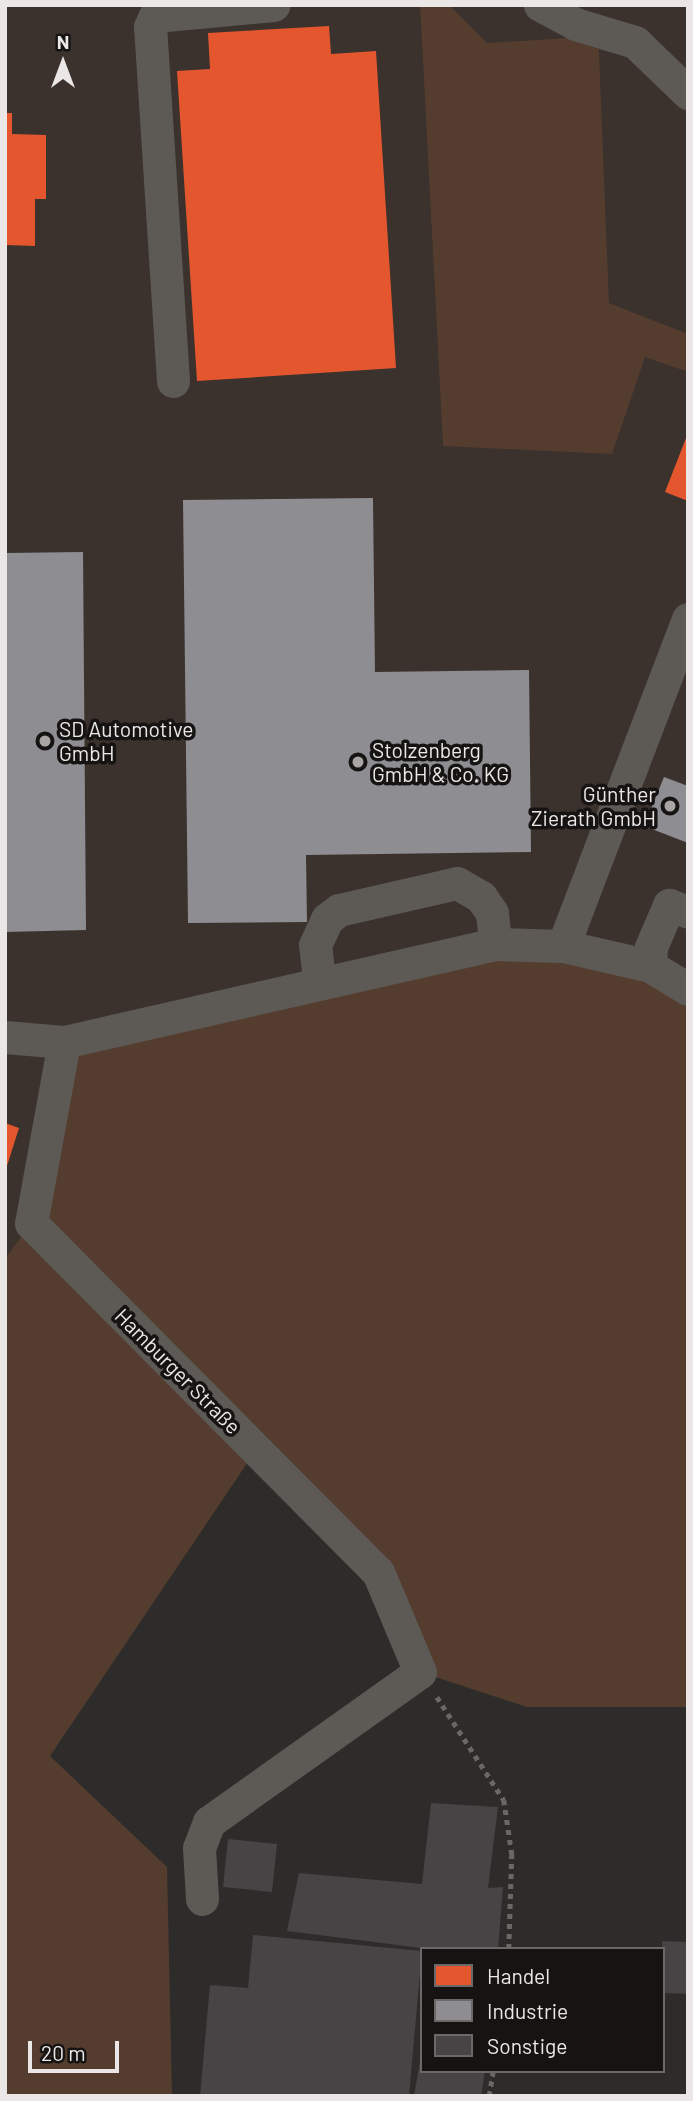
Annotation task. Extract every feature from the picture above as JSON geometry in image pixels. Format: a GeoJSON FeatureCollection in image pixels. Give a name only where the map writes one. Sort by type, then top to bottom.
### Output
{"type":"FeatureCollection","features":[{"type":"Feature","properties":{"kind":"street"},"geometry":{"type":"LineString","coordinates":[[173,380],[149,27],[155,16],[273,5]]}},
{"type":"Feature","properties":{"kind":"street"},"geometry":{"type":"LineString","coordinates":[[540,5],[575,24],[635,42],[688,93]]}},
{"type":"Feature","properties":{"kind":"street"},"geometry":{"type":"LineString","coordinates":[[563,946],[688,619]]}},
{"type":"Feature","properties":{"kind":"street"},"geometry":{"type":"LineString","coordinates":[[319,981],[315,945],[327,919],[339,910],[457,883],[481,897],[492,913],[495,944]]}},
{"type":"Feature","properties":{"kind":"street"},"geometry":{"type":"LineString","coordinates":[[650,966],[651,947],[669,905],[688,912]]}},
{"type":"Feature","properties":{"kind":"street"},"geometry":{"type":"LineString","coordinates":[[5,1037],[64,1042],[319,981],[495,944],[563,946],[650,966],[688,989]]}},
{"type":"Feature","properties":{"kind":"street","name":"Hamburger Straße"},"geometry":{"type":"LineString","coordinates":[[64,1042],[31,1223],[379,1572],[420,1672]]}},
{"type":"Feature","properties":{"kind":"street"},"geometry":{"type":"LineString","coordinates":[[202,1899],[199,1848],[209,1822],[420,1672]]}},
{"type":"Feature","properties":{"kind":"path"},"geometry":{"type":"LineString","coordinates":[[420,1672],[504,1800],[512,1854],[509,1947]]}},
{"type":"Feature","properties":{"kind":"path"},"geometry":{"type":"LineString","coordinates":[[489,2096],[493,2073]]}},
{"type":"Feature","properties":{"kind":"shaded area"},"geometry":{"type":"Polygon","coordinates":[[[5,5],[420,5],[443,446],[645,356],[688,372],[688,989],[31,1223],[5,1259],[5,5]]]}},
{"type":"Feature","properties":{"kind":"shaded area"},"geometry":{"type":"Polygon","coordinates":[[[420,5],[449,5],[487,43],[566,38],[599,49],[609,303],[688,334],[688,372],[645,357],[612,454],[443,446],[420,5]]]}},
{"type":"Feature","properties":{"kind":"shaded area"},"geometry":{"type":"Polygon","coordinates":[[[449,5],[688,5],[688,334],[609,303],[599,49],[566,38],[487,43],[449,5]]]}},
{"type":"Feature","properties":{"kind":"shaded area"},"geometry":{"type":"Polygon","coordinates":[[[495,944],[688,989],[688,1707],[527,1707],[420,1672],[378,1572],[256,1450],[50,1756],[167,1867],[172,2096],[5,2096],[5,1259],[31,1223],[64,1042],[495,944]]]}},
{"type":"Feature","properties":{"kind":"building: Handel"},"geometry":{"type":"Polygon","coordinates":[[[329,26],[331,54],[376,51],[396,368],[197,381],[177,71],[210,69],[208,33],[329,26]]]}},
{"type":"Feature","properties":{"kind":"building: Handel"},"geometry":{"type":"Polygon","coordinates":[[[5,113],[12,113],[12,134],[46,135],[46,199],[35,199],[35,246],[5,245],[5,113]]]}},
{"type":"Feature","properties":{"kind":"building: Handel"},"geometry":{"type":"Polygon","coordinates":[[[688,433],[688,501],[665,492],[688,433]]]}},
{"type":"Feature","properties":{"kind":"building: Handel"},"geometry":{"type":"Polygon","coordinates":[[[5,1123],[19,1128],[6,1169],[5,1169],[5,1123]]]}},
{"type":"Feature","properties":{"kind":"building: Industrie","name":"Stolzenberg GmbH & Co. KG"},"geometry":{"type":"Polygon","coordinates":[[[373,498],[375,672],[529,670],[531,852],[306,855],[307,922],[188,923],[183,500],[373,498]]]}},
{"type":"Feature","properties":{"kind":"building: Industrie","name":"SD Automotive GmbH"},"geometry":{"type":"Polygon","coordinates":[[[83,552],[86,930],[5,932],[5,553],[83,552]]]}},
{"type":"Feature","properties":{"kind":"building: Industrie","name":"Günther Zierath GmbH"},"geometry":{"type":"Polygon","coordinates":[[[664,777],[688,786],[688,843],[644,826],[664,777]]]}},
{"type":"Feature","properties":{"kind":"building: Sonstige"},"geometry":{"type":"Polygon","coordinates":[[[431,1803],[498,1807],[488,1888],[503,1887],[498,1947],[420,1948],[287,1931],[299,1873],[422,1884],[431,1803]]]}},
{"type":"Feature","properties":{"kind":"building: Sonstige"},"geometry":{"type":"Polygon","coordinates":[[[228,1839],[277,1844],[272,1892],[223,1887],[228,1839]]]}},
{"type":"Feature","properties":{"kind":"building: Sonstige"},"geometry":{"type":"Polygon","coordinates":[[[253,1935],[420,1951],[409,2096],[200,2096],[210,1985],[248,1988],[253,1935]]]}},
{"type":"Feature","properties":{"kind":"building: Sonstige"},"geometry":{"type":"Polygon","coordinates":[[[662,1941],[688,1942],[688,1994],[665,1993],[665,1947],[662,1947],[662,1941]]]}},
{"type":"Feature","properties":{"kind":"building: Sonstige"},"geometry":{"type":"Polygon","coordinates":[[[420,2061],[420,2073],[485,2073],[481,2096],[414,2096],[420,2061]]]}},
{"type":"Feature","properties":{"kind":"place","name":"SD Automotive GmbH"},"geometry":{"type":"Point","coordinates":[45,741]}},
{"type":"Feature","properties":{"kind":"place","name":"Stolzenberg GmbH & Co. KG"},"geometry":{"type":"Point","coordinates":[358,762]}},
{"type":"Feature","properties":{"kind":"place","name":"Günther Zierath GmbH"},"geometry":{"type":"Point","coordinates":[670,806]}}]}
